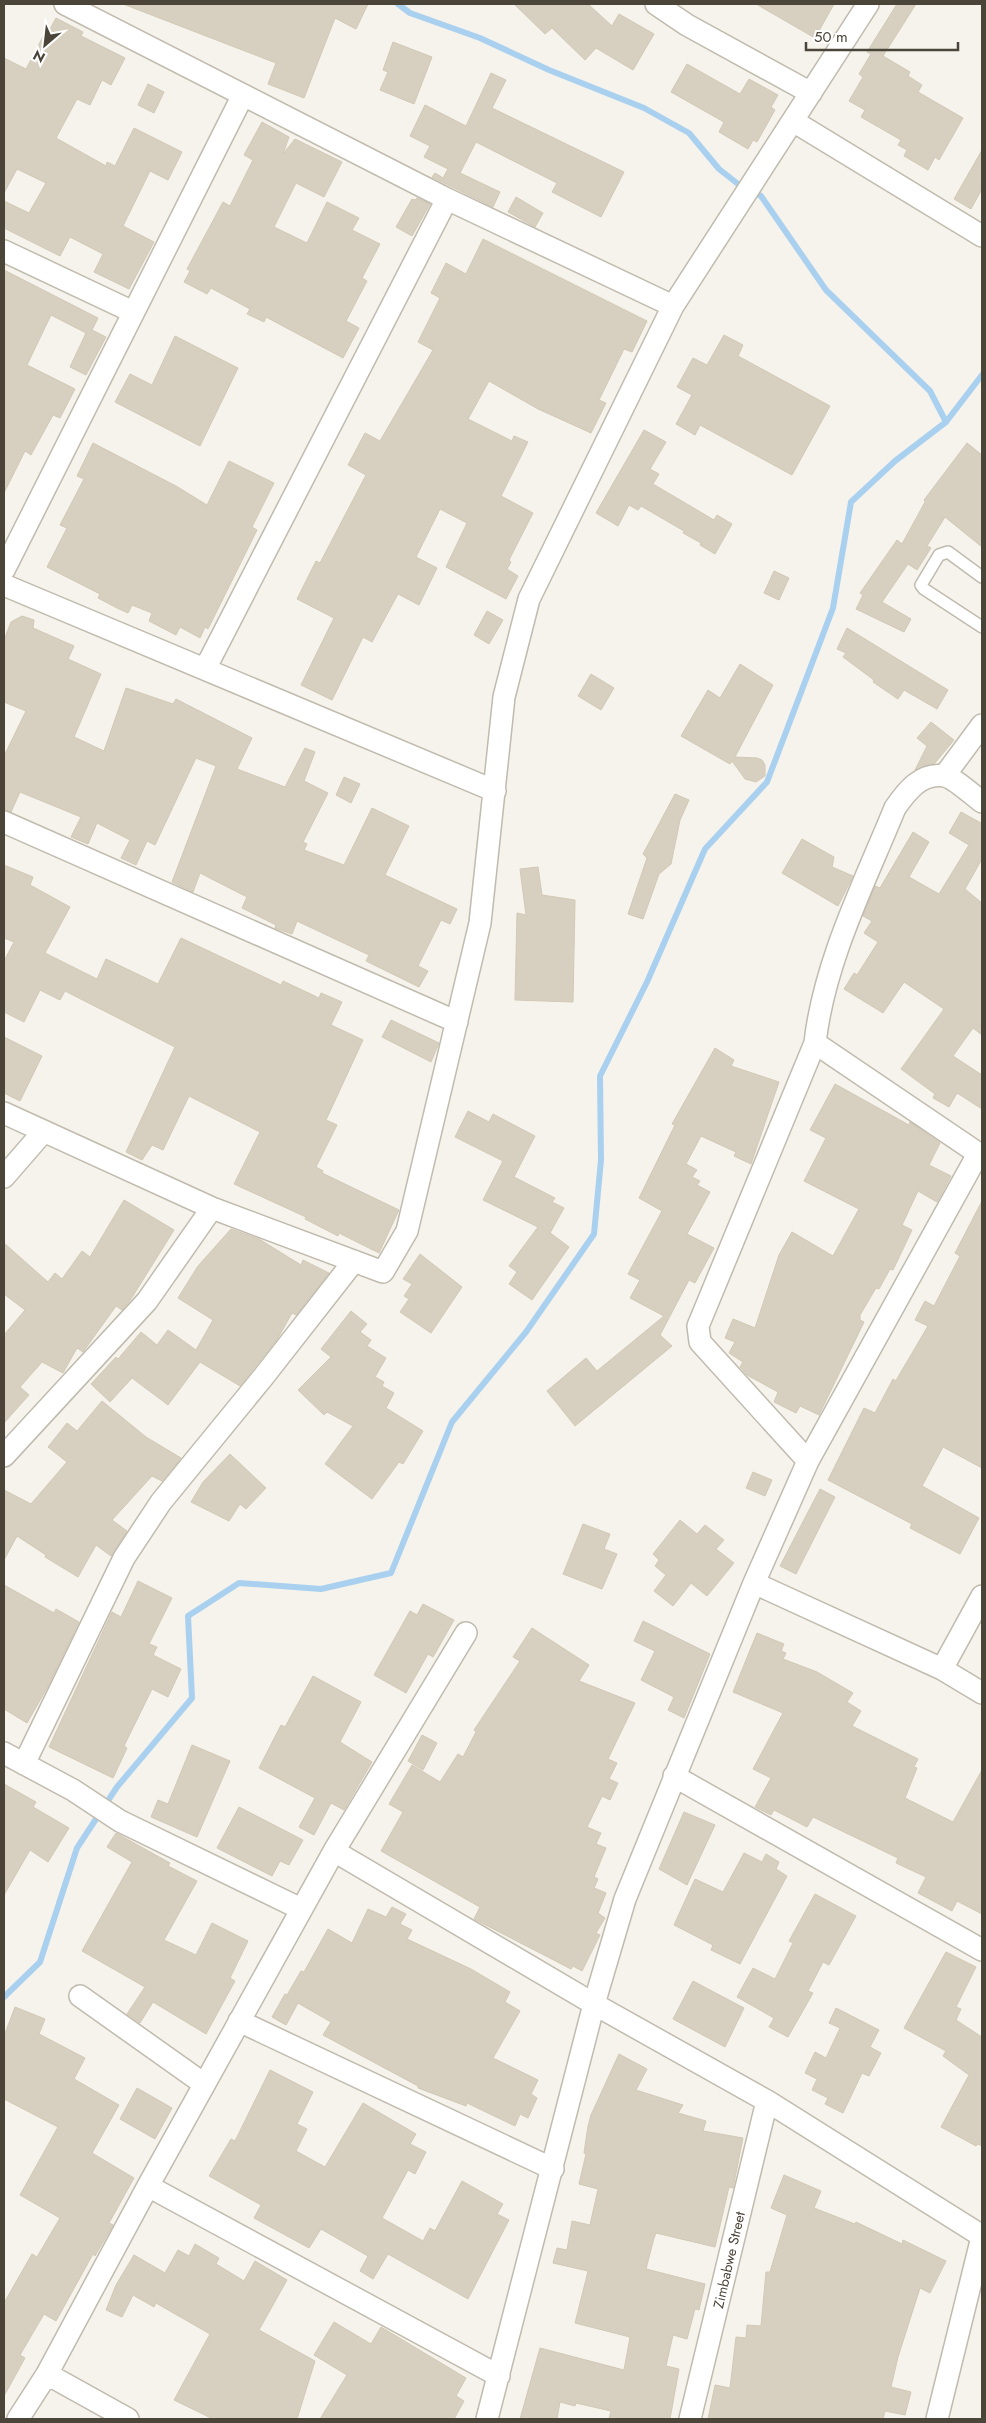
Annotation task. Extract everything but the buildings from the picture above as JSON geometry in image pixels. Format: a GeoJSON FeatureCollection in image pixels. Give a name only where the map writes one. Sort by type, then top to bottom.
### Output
{"type":"FeatureCollection","features":[{"type":"Feature","properties":{"kind":"street"},"geometry":{"type":"LineString","coordinates":[[65,4],[447,199],[673,306]]}},
{"type":"Feature","properties":{"kind":"street"},"geometry":{"type":"LineString","coordinates":[[656,4],[687,25],[811,93]]}},
{"type":"Feature","properties":{"kind":"street"},"geometry":{"type":"LineString","coordinates":[[4,1113],[212,1208],[383,1272],[407,1232],[480,923],[504,697],[529,599],[673,306],[868,4]]}},
{"type":"Feature","properties":{"kind":"street"},"geometry":{"type":"LineString","coordinates":[[4,570],[243,95]]}},
{"type":"Feature","properties":{"kind":"street"},"geometry":{"type":"LineString","coordinates":[[793,121],[982,236]]}},
{"type":"Feature","properties":{"kind":"street"},"geometry":{"type":"LineString","coordinates":[[206,670],[447,199]]}},
{"type":"Feature","properties":{"kind":"street"},"geometry":{"type":"LineString","coordinates":[[4,251],[133,312]]}},
{"type":"Feature","properties":{"kind":"street"},"geometry":{"type":"LineString","coordinates":[[4,585],[495,791]]}},
{"type":"Feature","properties":{"kind":"street"},"geometry":{"type":"LineString","coordinates":[[945,776],[982,725]]}},
{"type":"Feature","properties":{"kind":"street"},"geometry":{"type":"LineString","coordinates":[[808,1460],[700,1342],[698,1326],[815,1043],[818,1014],[828,974],[894,808],[908,789],[927,776],[945,776],[982,802]]}},
{"type":"Feature","properties":{"kind":"street"},"geometry":{"type":"LineString","coordinates":[[4,822],[457,1022]]}},
{"type":"Feature","properties":{"kind":"street"},"geometry":{"type":"LineString","coordinates":[[487,2419],[594,2004],[625,1899],[754,1582],[808,1460],[980,1155],[815,1043]]}},
{"type":"Feature","properties":{"kind":"street"},"geometry":{"type":"LineString","coordinates":[[4,1177],[44,1131]]}},
{"type":"Feature","properties":{"kind":"street"},"geometry":{"type":"LineString","coordinates":[[4,1456],[147,1301],[212,1208]]}},
{"type":"Feature","properties":{"kind":"street"},"geometry":{"type":"LineString","coordinates":[[24,1764],[124,1558],[161,1502],[264,1376],[354,1261]]}},
{"type":"Feature","properties":{"kind":"street"},"geometry":{"type":"LineString","coordinates":[[754,1582],[942,1669],[982,1693]]}},
{"type":"Feature","properties":{"kind":"street"},"geometry":{"type":"LineString","coordinates":[[942,1669],[982,1596]]}},
{"type":"Feature","properties":{"kind":"street"},"geometry":{"type":"LineString","coordinates":[[18,2419],[47,2374],[148,2186],[334,1851],[466,1633]]}},
{"type":"Feature","properties":{"kind":"street"},"geometry":{"type":"LineString","coordinates":[[4,1753],[72,1790],[120,1821],[301,1909]]}},
{"type":"Feature","properties":{"kind":"street"},"geometry":{"type":"LineString","coordinates":[[674,1776],[982,1950]]}},
{"type":"Feature","properties":{"kind":"street"},"geometry":{"type":"LineString","coordinates":[[334,1851],[594,2004],[767,2101],[982,2236],[937,2419]]}},
{"type":"Feature","properties":{"kind":"street"},"geometry":{"type":"LineString","coordinates":[[80,1996],[204,2084]]}},
{"type":"Feature","properties":{"kind":"street"},"geometry":{"type":"LineString","coordinates":[[239,2021],[553,2169]]}},
{"type":"Feature","properties":{"kind":"street","name":"Zimbabwe Street"},"geometry":{"type":"LineString","coordinates":[[690,2419],[767,2101]]}},
{"type":"Feature","properties":{"kind":"street"},"geometry":{"type":"LineString","coordinates":[[148,2186],[499,2376]]}},
{"type":"Feature","properties":{"kind":"street"},"geometry":{"type":"LineString","coordinates":[[47,2374],[128,2419]]}},
{"type":"Feature","properties":{"kind":"lane"},"geometry":{"type":"LineString","coordinates":[[982,577],[948,552],[944,552],[939,555],[922,585],[924,589],[982,627]]}},
{"type":"Feature","properties":{"kind":"waterway"},"geometry":{"type":"LineString","coordinates":[[398,4],[410,13],[480,38],[549,70],[644,108],[689,133],[719,169],[738,184],[761,196],[826,290],[930,391],[946,422]]}},
{"type":"Feature","properties":{"kind":"waterway"},"geometry":{"type":"LineString","coordinates":[[4,1997],[40,1962],[77,1848],[117,1787],[192,1698],[188,1616],[239,1583],[321,1589],[391,1573],[452,1422],[526,1332],[594,1234],[601,1160],[600,1076],[647,982],[705,849],[767,782],[833,608],[851,502],[895,461],[946,422],[982,375]]}}]}
